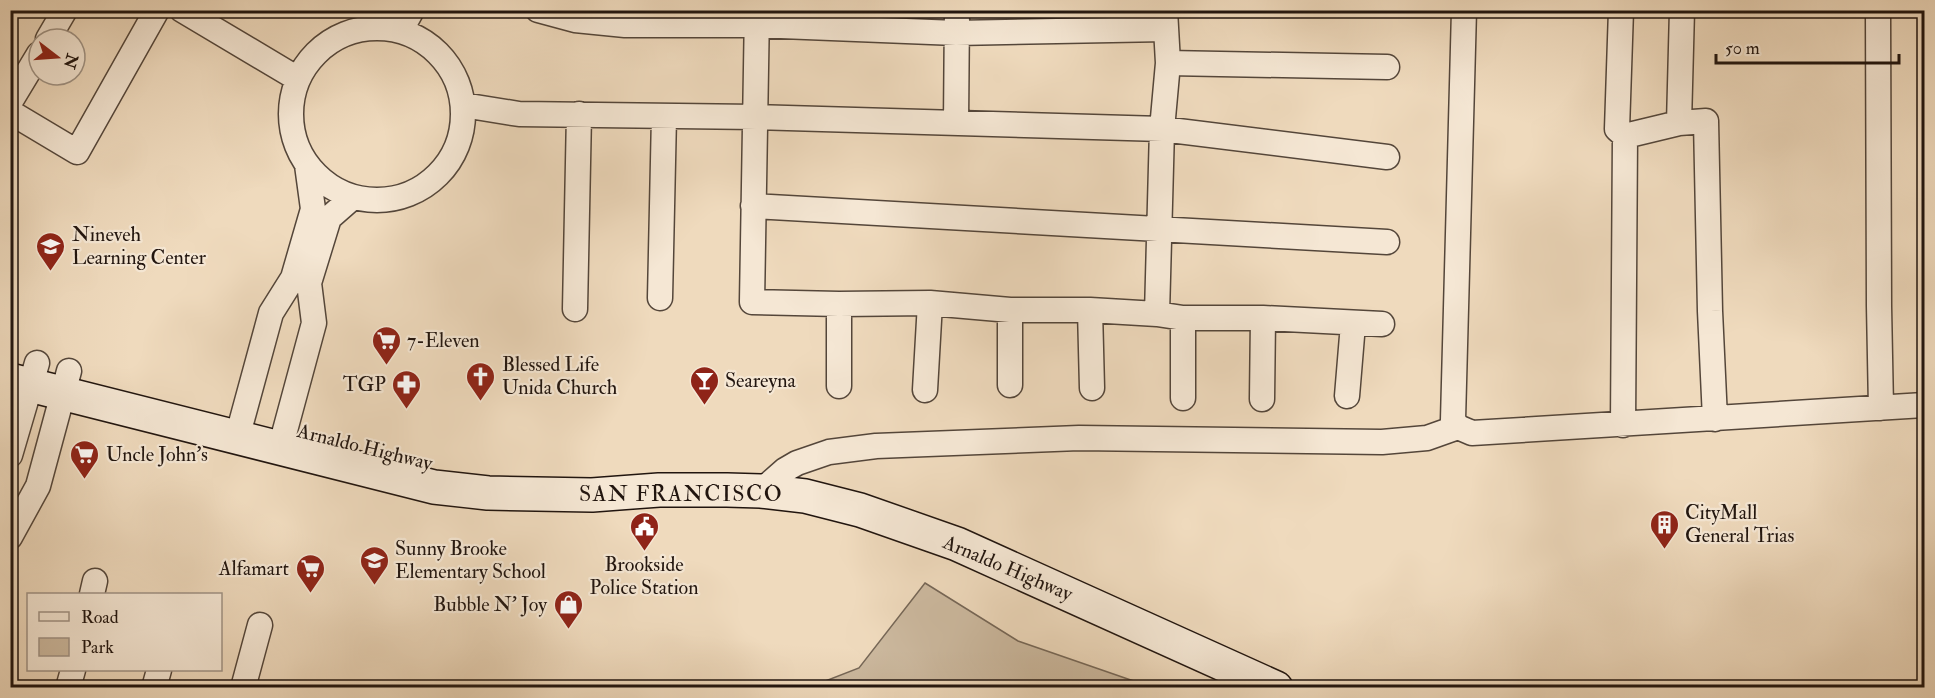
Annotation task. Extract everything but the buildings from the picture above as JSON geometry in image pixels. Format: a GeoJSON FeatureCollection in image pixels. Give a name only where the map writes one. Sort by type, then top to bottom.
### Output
{"type":"FeatureCollection","features":[{"type":"Feature","properties":{"kind":"main road","name":"Arnaldo Highway"},"geometry":{"type":"LineString","coordinates":[[22,371],[283,439],[440,466],[494,472],[596,474],[714,486],[727,490],[805,496],[860,510],[957,544],[1276,687]]}},
{"type":"Feature","properties":{"kind":"street"},"geometry":{"type":"LineString","coordinates":[[55,27],[65,10]]}},
{"type":"Feature","properties":{"kind":"street"},"geometry":{"type":"LineString","coordinates":[[10,112],[77,152],[157,10]]}},
{"type":"Feature","properties":{"kind":"street"},"geometry":{"type":"LineString","coordinates":[[183,10],[298,79]]}},
{"type":"Feature","properties":{"kind":"street"},"geometry":{"type":"LineString","coordinates":[[538,10],[575,20],[624,25],[712,26],[757,18],[957,22],[1166,20],[1168,63],[1162,129],[1157,314]]}},
{"type":"Feature","properties":{"kind":"street"},"geometry":{"type":"LineString","coordinates":[[687,10],[712,26]]}},
{"type":"Feature","properties":{"kind":"street"},"geometry":{"type":"LineString","coordinates":[[1464,10],[1453,420],[1458,427],[1472,433],[1924,405]]}},
{"type":"Feature","properties":{"kind":"street"},"geometry":{"type":"LineString","coordinates":[[1621,10],[1617,129],[1624,136],[1623,425]]}},
{"type":"Feature","properties":{"kind":"street"},"geometry":{"type":"LineString","coordinates":[[1679,123],[1682,10]]}},
{"type":"Feature","properties":{"kind":"street"},"geometry":{"type":"LineString","coordinates":[[1878,10],[1881,408]]}},
{"type":"Feature","properties":{"kind":"street"},"geometry":{"type":"LineString","coordinates":[[757,18],[752,302],[930,303],[1010,310],[1090,310],[1183,318],[1263,318],[1382,324]]}},
{"type":"Feature","properties":{"kind":"street"},"geometry":{"type":"LineString","coordinates":[[407,20],[420,39],[436,51],[449,67],[458,85],[463,105],[461,133],[450,159],[432,180],[408,194],[381,200],[354,197],[336,190],[320,179],[307,165],[296,145],[291,123],[292,100],[298,79],[312,58],[330,41],[352,31],[407,20]]}},
{"type":"Feature","properties":{"kind":"street"},"geometry":{"type":"LineString","coordinates":[[956,123],[957,22]]}},
{"type":"Feature","properties":{"kind":"street"},"geometry":{"type":"LineString","coordinates":[[1168,63],[1387,67]]}},
{"type":"Feature","properties":{"kind":"street"},"geometry":{"type":"LineString","coordinates":[[10,102],[27,74]]}},
{"type":"Feature","properties":{"kind":"street"},"geometry":{"type":"LineString","coordinates":[[463,105],[519,114],[756,117],[1162,129],[1387,157]]}},
{"type":"Feature","properties":{"kind":"street"},"geometry":{"type":"LineString","coordinates":[[575,309],[579,114]]}},
{"type":"Feature","properties":{"kind":"street"},"geometry":{"type":"LineString","coordinates":[[660,298],[664,116]]}},
{"type":"Feature","properties":{"kind":"street"},"geometry":{"type":"LineString","coordinates":[[1624,136],[1679,123],[1706,121],[1715,419]]}},
{"type":"Feature","properties":{"kind":"street"},"geometry":{"type":"LineString","coordinates":[[240,428],[271,313],[293,278],[313,209],[307,165]]}},
{"type":"Feature","properties":{"kind":"street"},"geometry":{"type":"LineString","coordinates":[[283,439],[314,323],[309,283],[329,218],[354,197]]}},
{"type":"Feature","properties":{"kind":"street"},"geometry":{"type":"LineString","coordinates":[[753,206],[1387,242]]}},
{"type":"Feature","properties":{"kind":"street"},"geometry":{"type":"LineString","coordinates":[[925,390],[930,303]]}},
{"type":"Feature","properties":{"kind":"street"},"geometry":{"type":"LineString","coordinates":[[839,304],[839,386]]}},
{"type":"Feature","properties":{"kind":"street"},"geometry":{"type":"LineString","coordinates":[[1010,310],[1010,385]]}},
{"type":"Feature","properties":{"kind":"street"},"geometry":{"type":"LineString","coordinates":[[1090,310],[1092,388]]}},
{"type":"Feature","properties":{"kind":"street"},"geometry":{"type":"LineString","coordinates":[[1183,318],[1183,398]]}},
{"type":"Feature","properties":{"kind":"street"},"geometry":{"type":"LineString","coordinates":[[1262,399],[1263,318]]}},
{"type":"Feature","properties":{"kind":"street"},"geometry":{"type":"LineString","coordinates":[[1347,396],[1353,324]]}},
{"type":"Feature","properties":{"kind":"street"},"geometry":{"type":"LineString","coordinates":[[10,455],[22,371]]}},
{"type":"Feature","properties":{"kind":"street"},"geometry":{"type":"LineString","coordinates":[[10,537],[38,486],[65,382]]}},
{"type":"Feature","properties":{"kind":"street"},"geometry":{"type":"LineString","coordinates":[[760,491],[797,463],[828,452],[876,447],[1079,438],[1382,442],[1427,438],[1458,427]]}},
{"type":"Feature","properties":{"kind":"street"},"geometry":{"type":"LineString","coordinates":[[243,687],[260,625]]}},
{"type":"Feature","properties":{"kind":"street"},"geometry":{"type":"LineString","coordinates":[[68,687],[72,671]]}},
{"type":"Feature","properties":{"kind":"street"},"geometry":{"type":"LineString","coordinates":[[154,687],[158,671]]}},
{"type":"Feature","properties":{"kind":"green space"},"geometry":{"type":"Polygon","coordinates":[[[925,583],[1018,641],[1151,687],[810,687],[859,668],[925,583]]]}},
{"type":"Feature","properties":{"kind":"place","name":"Nineveh Learning Center"},"geometry":{"type":"Point","coordinates":[51,272]}},
{"type":"Feature","properties":{"kind":"place","name":"7-Eleven"},"geometry":{"type":"Point","coordinates":[386,366]}},
{"type":"Feature","properties":{"kind":"place","name":"Blessed Life Unida Church"},"geometry":{"type":"Point","coordinates":[481,402]}},
{"type":"Feature","properties":{"kind":"place","name":"Seareyna"},"geometry":{"type":"Point","coordinates":[704,406]}},
{"type":"Feature","properties":{"kind":"place","name":"TGP"},"geometry":{"type":"Point","coordinates":[407,410]}},
{"type":"Feature","properties":{"kind":"place","name":"Uncle John's"},"geometry":{"type":"Point","coordinates":[85,480]}},
{"type":"Feature","properties":{"kind":"place","name":"CityMall General Trias"},"geometry":{"type":"Point","coordinates":[1664,550]}},
{"type":"Feature","properties":{"kind":"place","name":"Brookside Police Station"},"geometry":{"type":"Point","coordinates":[644,552]}},
{"type":"Feature","properties":{"kind":"place","name":"Sunny Brooke Elementary School"},"geometry":{"type":"Point","coordinates":[374,586]}},
{"type":"Feature","properties":{"kind":"place","name":"Alfamart"},"geometry":{"type":"Point","coordinates":[310,594]}},
{"type":"Feature","properties":{"kind":"place","name":"Bubble N' Joy"},"geometry":{"type":"Point","coordinates":[568,630]}},
{"type":"Feature","properties":{"kind":"district","name":"SAN FRANCISCO"},"geometry":{"type":"Point","coordinates":[681,494]}}]}
